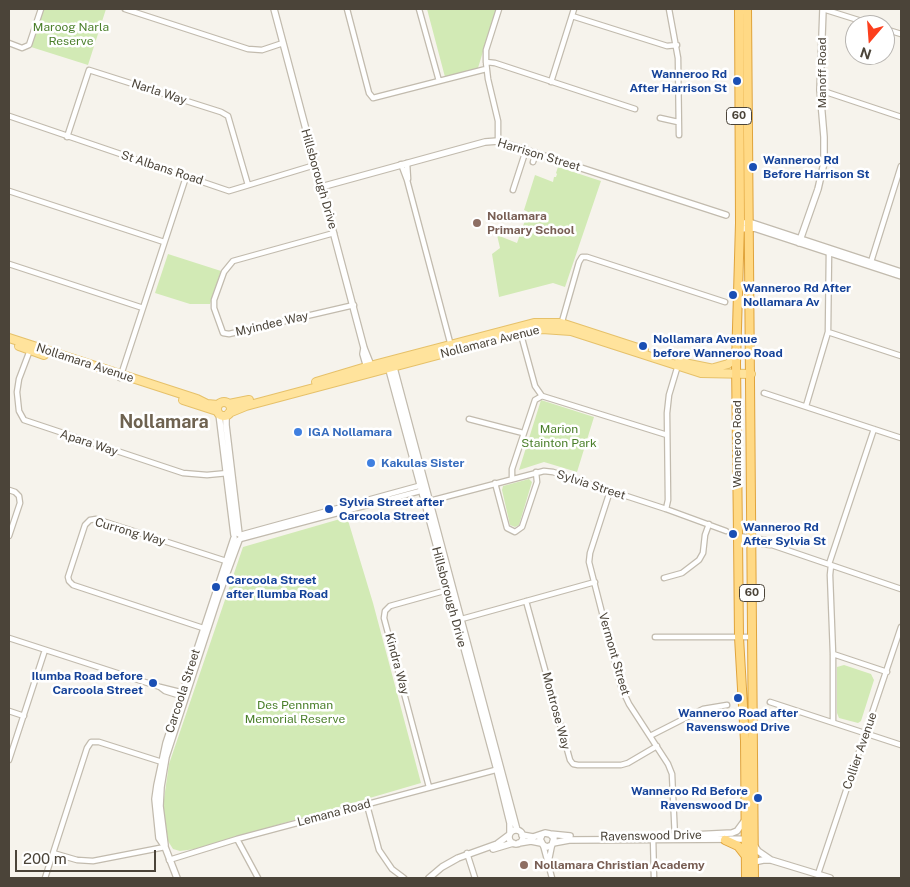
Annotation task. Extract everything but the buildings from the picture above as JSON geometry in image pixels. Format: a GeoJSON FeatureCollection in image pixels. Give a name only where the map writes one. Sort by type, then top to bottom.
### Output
{"type":"FeatureCollection","features":[{"type":"Feature","properties":{"kind":"highway","name":"Wanneroo Road"},"geometry":{"type":"LineString","coordinates":[[739,9],[751,372],[754,878]]}},
{"type":"Feature","properties":{"kind":"highway","name":"Wanneroo Road"},"geometry":{"type":"LineString","coordinates":[[746,878],[744,704],[739,637],[736,372],[745,225],[747,9]]}},
{"type":"Feature","properties":{"kind":"highway"},"geometry":{"type":"LineString","coordinates":[[725,840],[738,846],[746,857]]}},
{"type":"Feature","properties":{"kind":"main road","name":"Nollamara Avenue"},"geometry":{"type":"LineString","coordinates":[[9,338],[30,347],[222,412],[520,330],[534,323],[561,326],[571,331],[701,373],[720,374],[736,372]]}},
{"type":"Feature","properties":{"kind":"main road","name":"Nollamara Avenue"},"geometry":{"type":"LineString","coordinates":[[9,343],[30,347]]}},
{"type":"Feature","properties":{"kind":"main road"},"geometry":{"type":"LineString","coordinates":[[710,369],[725,366],[737,356]]}},
{"type":"Feature","properties":{"kind":"main road","name":"Nollamara Avenue"},"geometry":{"type":"LineString","coordinates":[[678,364],[736,372],[751,372]]}},
{"type":"Feature","properties":{"kind":"main road"},"geometry":{"type":"LineString","coordinates":[[720,374],[731,379],[737,390]]}},
{"type":"Feature","properties":{"kind":"main road","name":"Nollamara Avenue"},"geometry":{"type":"LineString","coordinates":[[222,412],[231,408],[229,404],[272,397]]}},
{"type":"Feature","properties":{"kind":"street"},"geometry":{"type":"LineString","coordinates":[[9,43],[22,48],[29,45],[41,9]]}},
{"type":"Feature","properties":{"kind":"street"},"geometry":{"type":"LineString","coordinates":[[126,9],[248,49],[262,50],[283,43]]}},
{"type":"Feature","properties":{"kind":"street","name":"Hillsborough Drive"},"geometry":{"type":"LineString","coordinates":[[274,9],[354,305],[364,354],[370,370]]}},
{"type":"Feature","properties":{"kind":"street"},"geometry":{"type":"LineString","coordinates":[[347,9],[369,93],[373,98],[486,69]]}},
{"type":"Feature","properties":{"kind":"street"},"geometry":{"type":"LineString","coordinates":[[419,9],[439,81]]}},
{"type":"Feature","properties":{"kind":"street"},"geometry":{"type":"LineString","coordinates":[[498,142],[498,121],[486,69],[486,50],[499,9]]}},
{"type":"Feature","properties":{"kind":"street"},"geometry":{"type":"LineString","coordinates":[[551,82],[574,9]]}},
{"type":"Feature","properties":{"kind":"street"},"geometry":{"type":"LineString","coordinates":[[669,9],[677,45],[679,135]]}},
{"type":"Feature","properties":{"kind":"street"},"geometry":{"type":"LineString","coordinates":[[823,9],[845,16]]}},
{"type":"Feature","properties":{"kind":"street","name":"Manoff Road"},"geometry":{"type":"LineString","coordinates":[[802,241],[828,160],[820,90],[823,9]]}},
{"type":"Feature","properties":{"kind":"street"},"geometry":{"type":"LineString","coordinates":[[572,16],[667,46],[677,45]]}},
{"type":"Feature","properties":{"kind":"street"},"geometry":{"type":"LineString","coordinates":[[486,62],[495,63],[635,109]]}},
{"type":"Feature","properties":{"kind":"street","name":"Narla Way"},"geometry":{"type":"LineString","coordinates":[[67,137],[89,70],[221,112],[228,116],[248,185]]}},
{"type":"Feature","properties":{"kind":"street"},"geometry":{"type":"LineString","coordinates":[[820,90],[901,117]]}},
{"type":"Feature","properties":{"kind":"street","name":"St Albans Road"},"geometry":{"type":"LineString","coordinates":[[9,116],[229,191],[316,165]]}},
{"type":"Feature","properties":{"kind":"street"},"geometry":{"type":"LineString","coordinates":[[660,118],[678,122]]}},
{"type":"Feature","properties":{"kind":"street","name":"Harrison Street"},"geometry":{"type":"LineString","coordinates":[[321,187],[485,142],[498,142],[726,215]]}},
{"type":"Feature","properties":{"kind":"street"},"geometry":{"type":"LineString","coordinates":[[513,190],[526,150]]}},
{"type":"Feature","properties":{"kind":"street"},"geometry":{"type":"LineString","coordinates":[[533,162],[536,153]]}},
{"type":"Feature","properties":{"kind":"street"},"geometry":{"type":"LineString","coordinates":[[404,163],[452,348]]}},
{"type":"Feature","properties":{"kind":"street"},"geometry":{"type":"LineString","coordinates":[[870,264],[901,166]]}},
{"type":"Feature","properties":{"kind":"street"},"geometry":{"type":"LineString","coordinates":[[120,376],[186,177]]}},
{"type":"Feature","properties":{"kind":"street"},"geometry":{"type":"LineString","coordinates":[[9,191],[164,242]]}},
{"type":"Feature","properties":{"kind":"street"},"geometry":{"type":"LineString","coordinates":[[745,225],[802,241],[901,276]]}},
{"type":"Feature","properties":{"kind":"street","name":"Myindee Way"},"geometry":{"type":"LineString","coordinates":[[334,233],[233,261],[224,272],[214,300],[214,308],[222,333],[229,334],[354,305]]}},
{"type":"Feature","properties":{"kind":"street"},"geometry":{"type":"LineString","coordinates":[[806,406],[828,332],[828,250]]}},
{"type":"Feature","properties":{"kind":"street"},"geometry":{"type":"LineString","coordinates":[[561,326],[582,257],[587,257],[725,302]]}},
{"type":"Feature","properties":{"kind":"street"},"geometry":{"type":"LineString","coordinates":[[9,264],[143,308]]}},
{"type":"Feature","properties":{"kind":"street"},"geometry":{"type":"LineString","coordinates":[[870,264],[901,272]]}},
{"type":"Feature","properties":{"kind":"street"},"geometry":{"type":"LineString","coordinates":[[520,330],[536,386],[542,396],[666,435]]}},
{"type":"Feature","properties":{"kind":"street"},"geometry":{"type":"LineString","coordinates":[[828,332],[901,356]]}},
{"type":"Feature","properties":{"kind":"street","name":"Apara Way"},"geometry":{"type":"LineString","coordinates":[[30,347],[19,379],[17,392],[19,411],[24,420],[183,473],[207,475],[229,473]]}},
{"type":"Feature","properties":{"kind":"street"},"geometry":{"type":"LineString","coordinates":[[666,509],[668,500],[666,435],[668,395],[678,364]]}},
{"type":"Feature","properties":{"kind":"street","name":"Hillsborough Drive"},"geometry":{"type":"LineString","coordinates":[[390,365],[499,769],[519,833]]}},
{"type":"Feature","properties":{"kind":"street"},"geometry":{"type":"LineString","coordinates":[[764,393],[901,438]]}},
{"type":"Feature","properties":{"kind":"street"},"geometry":{"type":"LineString","coordinates":[[512,478],[512,469],[535,400],[542,396]]}},
{"type":"Feature","properties":{"kind":"street","name":"Carcoola Street"},"geometry":{"type":"LineString","coordinates":[[177,878],[160,838],[156,799],[163,763],[184,695],[216,596],[238,537],[222,412]]}},
{"type":"Feature","properties":{"kind":"street"},"geometry":{"type":"LineString","coordinates":[[469,419],[523,433]]}},
{"type":"Feature","properties":{"kind":"street"},"geometry":{"type":"LineString","coordinates":[[833,722],[830,564],[874,429]]}},
{"type":"Feature","properties":{"kind":"street"},"geometry":{"type":"LineString","coordinates":[[495,483],[507,528],[515,532],[522,528],[537,482],[536,472]]}},
{"type":"Feature","properties":{"kind":"street","name":"Sylvia Street"},"geometry":{"type":"LineString","coordinates":[[426,502],[536,472],[553,472],[726,531]]}},
{"type":"Feature","properties":{"kind":"street"},"geometry":{"type":"LineString","coordinates":[[238,537],[423,488]]}},
{"type":"Feature","properties":{"kind":"street"},"geometry":{"type":"LineString","coordinates":[[9,490],[19,496],[20,503],[9,536]]}},
{"type":"Feature","properties":{"kind":"street","name":"Vermont Street"},"geometry":{"type":"LineString","coordinates":[[610,491],[590,553],[590,562],[621,688],[668,764],[672,774],[675,838]]}},
{"type":"Feature","properties":{"kind":"street","name":"Currong Way"},"geometry":{"type":"LineString","coordinates":[[206,628],[73,585],[68,577],[86,524],[90,520],[96,519],[228,562]]}},
{"type":"Feature","properties":{"kind":"street"},"geometry":{"type":"LineString","coordinates":[[664,578],[682,573],[699,560],[703,553],[709,524]]}},
{"type":"Feature","properties":{"kind":"street"},"geometry":{"type":"LineString","coordinates":[[738,538],[765,540],[772,545],[901,588]]}},
{"type":"Feature","properties":{"kind":"street"},"geometry":{"type":"LineString","coordinates":[[458,620],[594,582]]}},
{"type":"Feature","properties":{"kind":"street","name":"Kindra Way"},"geometry":{"type":"LineString","coordinates":[[429,787],[384,618],[385,611],[390,606],[450,590]]}},
{"type":"Feature","properties":{"kind":"street","name":"Montrose Way"},"geometry":{"type":"LineString","coordinates":[[526,601],[570,760],[573,764],[578,766],[621,765],[657,746]]}},
{"type":"Feature","properties":{"kind":"street","name":"Collier Avenue"},"geometry":{"type":"LineString","coordinates":[[818,874],[901,626]]}},
{"type":"Feature","properties":{"kind":"street"},"geometry":{"type":"LineString","coordinates":[[655,637],[753,637]]}},
{"type":"Feature","properties":{"kind":"street"},"geometry":{"type":"LineString","coordinates":[[9,638],[184,695]]}},
{"type":"Feature","properties":{"kind":"street"},"geometry":{"type":"LineString","coordinates":[[9,760],[44,650]]}},
{"type":"Feature","properties":{"kind":"street"},"geometry":{"type":"LineString","coordinates":[[833,654],[887,672]]}},
{"type":"Feature","properties":{"kind":"street"},"geometry":{"type":"LineString","coordinates":[[770,702],[901,744]]}},
{"type":"Feature","properties":{"kind":"street"},"geometry":{"type":"LineString","coordinates":[[650,736],[703,709],[727,705]]}},
{"type":"Feature","properties":{"kind":"street"},"geometry":{"type":"LineString","coordinates":[[9,711],[24,716]]}},
{"type":"Feature","properties":{"kind":"street"},"geometry":{"type":"LineString","coordinates":[[45,878],[87,748],[91,742],[99,742],[163,763]]}},
{"type":"Feature","properties":{"kind":"street","name":"Hillsborough Drive"},"geometry":{"type":"LineString","coordinates":[[499,769],[510,824],[509,840],[516,843]]}},
{"type":"Feature","properties":{"kind":"street","name":"Lemana Road"},"geometry":{"type":"LineString","coordinates":[[169,860],[237,839],[499,769]]}},
{"type":"Feature","properties":{"kind":"street"},"geometry":{"type":"LineString","coordinates":[[367,804],[379,850],[392,868],[404,878]]}},
{"type":"Feature","properties":{"kind":"street"},"geometry":{"type":"LineString","coordinates":[[745,840],[750,831],[754,806]]}},
{"type":"Feature","properties":{"kind":"street","name":"Ravenswood Drive"},"geometry":{"type":"LineString","coordinates":[[675,838],[732,833],[745,820]]}},
{"type":"Feature","properties":{"kind":"street"},"geometry":{"type":"LineString","coordinates":[[516,843],[522,840],[519,833]]}},
{"type":"Feature","properties":{"kind":"street"},"geometry":{"type":"LineString","coordinates":[[429,878],[449,862],[497,844],[510,834],[519,833],[533,836],[550,834],[554,838],[549,867]]}},
{"type":"Feature","properties":{"kind":"street","name":"Ravenswood Drive"},"geometry":{"type":"LineString","coordinates":[[550,834],[565,836],[745,840]]}},
{"type":"Feature","properties":{"kind":"street"},"geometry":{"type":"LineString","coordinates":[[542,835],[540,839],[552,878]]}},
{"type":"Feature","properties":{"kind":"street"},"geometry":{"type":"LineString","coordinates":[[654,838],[654,878]]}},
{"type":"Feature","properties":{"kind":"street","name":"Ravenswood Drive"},"geometry":{"type":"LineString","coordinates":[[553,844],[569,840],[654,838]]}},
{"type":"Feature","properties":{"kind":"street"},"geometry":{"type":"LineString","coordinates":[[237,839],[258,878]]}},
{"type":"Feature","properties":{"kind":"street"},"geometry":{"type":"LineString","coordinates":[[434,878],[468,855],[531,841],[547,847],[553,844]]}},
{"type":"Feature","properties":{"kind":"street"},"geometry":{"type":"LineString","coordinates":[[754,845],[758,851],[771,860]]}},
{"type":"Feature","properties":{"kind":"street"},"geometry":{"type":"LineString","coordinates":[[54,853],[77,860],[93,861],[165,847]]}},
{"type":"Feature","properties":{"kind":"street"},"geometry":{"type":"LineString","coordinates":[[468,855],[475,878]]}},
{"type":"Feature","properties":{"kind":"street"},"geometry":{"type":"LineString","coordinates":[[754,862],[771,860],[830,878]]}},
{"type":"Feature","properties":{"kind":"green space","name":"Maroog Narla Reserve"},"geometry":{"type":"Polygon","coordinates":[[[43,9],[106,9],[88,65],[31,47],[43,9]]]}},
{"type":"Feature","properties":{"kind":"green space"},"geometry":{"type":"Polygon","coordinates":[[[427,9],[496,9],[478,68],[445,77],[427,9]]]}},
{"type":"Feature","properties":{"kind":"green space"},"geometry":{"type":"Polygon","coordinates":[[[558,167],[601,181],[565,287],[553,283],[499,297],[492,254],[500,248],[497,235],[517,243],[528,212],[524,210],[535,175],[553,182],[558,167]]]}},
{"type":"Feature","properties":{"kind":"green space"},"geometry":{"type":"Polygon","coordinates":[[[168,254],[221,271],[210,304],[190,304],[155,293],[168,254]]]}},
{"type":"Feature","properties":{"kind":"green space","name":"Marion Stainton Park"},"geometry":{"type":"Polygon","coordinates":[[[541,400],[594,417],[577,472],[544,462],[519,470],[541,400]]]}},
{"type":"Feature","properties":{"kind":"green space"},"geometry":{"type":"Polygon","coordinates":[[[529,479],[532,482],[519,525],[515,527],[510,525],[502,490],[503,486],[529,479]]]}},
{"type":"Feature","properties":{"kind":"green space","name":"Des Pennman Memorial Reserve"},"geometry":{"type":"Polygon","coordinates":[[[347,517],[373,603],[421,783],[195,849],[180,851],[173,849],[168,841],[163,806],[169,764],[243,547],[347,517]]]}},
{"type":"Feature","properties":{"kind":"green space"},"geometry":{"type":"Polygon","coordinates":[[[844,665],[871,674],[874,680],[861,721],[858,723],[839,718],[837,713],[837,667],[844,665]]]}},
{"type":"Feature","properties":{"kind":"place","name":"Wanneroo Rd After Harrison St"},"geometry":{"type":"Point","coordinates":[737,81]}},
{"type":"Feature","properties":{"kind":"place","name":"Wanneroo Rd Before Harrison St"},"geometry":{"type":"Point","coordinates":[753,167]}},
{"type":"Feature","properties":{"kind":"place","name":"Nollamara Primary School"},"geometry":{"type":"Point","coordinates":[477,223]}},
{"type":"Feature","properties":{"kind":"place","name":"Wanneroo Rd After Nollamara Av"},"geometry":{"type":"Point","coordinates":[733,295]}},
{"type":"Feature","properties":{"kind":"place","name":"Nollamara Avenue before Wanneroo Road"},"geometry":{"type":"Point","coordinates":[643,346]}},
{"type":"Feature","properties":{"kind":"place","name":"IGA Nollamara"},"geometry":{"type":"Point","coordinates":[298,432]}},
{"type":"Feature","properties":{"kind":"place","name":"Kakulas Sister"},"geometry":{"type":"Point","coordinates":[371,463]}},
{"type":"Feature","properties":{"kind":"place","name":"Sylvia Street after Carcoola Street"},"geometry":{"type":"Point","coordinates":[329,509]}},
{"type":"Feature","properties":{"kind":"place","name":"Wanneroo Rd After Sylvia St"},"geometry":{"type":"Point","coordinates":[733,534]}},
{"type":"Feature","properties":{"kind":"place","name":"Carcoola Street after Ilumba Road"},"geometry":{"type":"Point","coordinates":[216,587]}},
{"type":"Feature","properties":{"kind":"place","name":"Ilumba Road before Carcoola Street"},"geometry":{"type":"Point","coordinates":[153,683]}},
{"type":"Feature","properties":{"kind":"place","name":"Wanneroo Road after Ravenswood Drive"},"geometry":{"type":"Point","coordinates":[738,698]}},
{"type":"Feature","properties":{"kind":"place","name":"Wanneroo Rd Before Ravenswood Dr"},"geometry":{"type":"Point","coordinates":[758,798]}},
{"type":"Feature","properties":{"kind":"place","name":"Nollamara Christian Academy"},"geometry":{"type":"Point","coordinates":[524,865]}},
{"type":"Feature","properties":{"kind":"district","name":"Nollamara"},"geometry":{"type":"Point","coordinates":[164,422]}}]}
